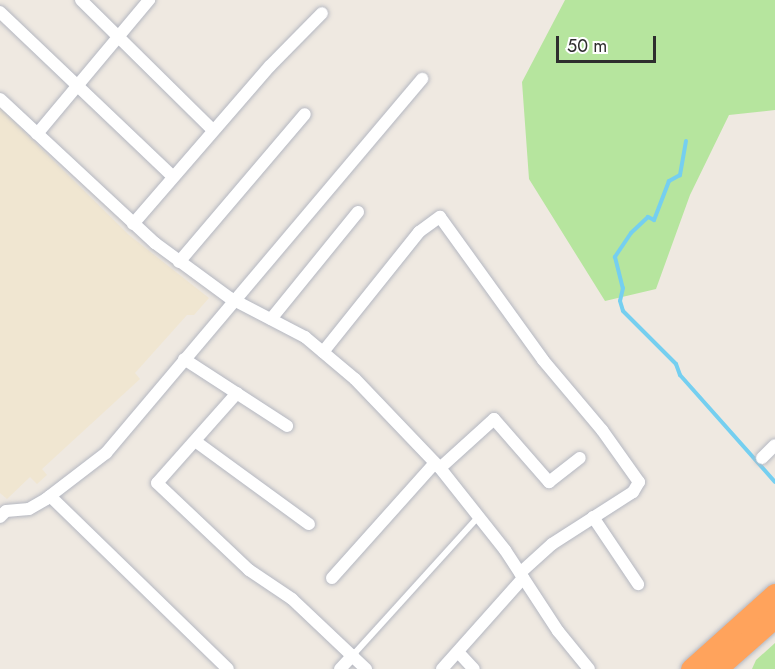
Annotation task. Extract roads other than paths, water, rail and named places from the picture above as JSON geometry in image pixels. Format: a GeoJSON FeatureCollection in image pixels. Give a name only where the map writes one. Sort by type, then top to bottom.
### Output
{"type":"FeatureCollection","features":[{"type":"Feature","properties":{"kind":"highway"},"geometry":{"type":"LineString","coordinates":[[691,669],[775,594]]}},
{"type":"Feature","properties":{"kind":"highway"},"geometry":{"type":"LineString","coordinates":[[716,669],[775,617]]}},
{"type":"Feature","properties":{"kind":"street"},"geometry":{"type":"LineString","coordinates":[[81,0],[213,130]]}},
{"type":"Feature","properties":{"kind":"street"},"geometry":{"type":"LineString","coordinates":[[36,134],[149,0]]}},
{"type":"Feature","properties":{"kind":"street"},"geometry":{"type":"LineString","coordinates":[[0,12],[172,176]]}},
{"type":"Feature","properties":{"kind":"street"},"geometry":{"type":"LineString","coordinates":[[133,224],[213,130],[322,13]]}},
{"type":"Feature","properties":{"kind":"street"},"geometry":{"type":"LineString","coordinates":[[2,511],[29,509],[50,496],[106,453],[422,79]]}},
{"type":"Feature","properties":{"kind":"street"},"geometry":{"type":"LineString","coordinates":[[0,99],[133,224],[179,262],[234,300],[305,337],[355,379],[437,465],[478,517],[589,669]]}},
{"type":"Feature","properties":{"kind":"street"},"geometry":{"type":"LineString","coordinates":[[179,262],[305,114]]}},
{"type":"Feature","properties":{"kind":"street"},"geometry":{"type":"LineString","coordinates":[[271,319],[358,212]]}},
{"type":"Feature","properties":{"kind":"street"},"geometry":{"type":"LineString","coordinates":[[323,352],[419,232],[440,217],[543,360],[635,474],[639,482],[633,492],[593,517],[521,575],[442,669]]}},
{"type":"Feature","properties":{"kind":"street"},"geometry":{"type":"LineString","coordinates":[[184,359],[287,426]]}},
{"type":"Feature","properties":{"kind":"street"},"geometry":{"type":"LineString","coordinates":[[237,393],[157,483],[249,570],[292,599],[366,669]]}},
{"type":"Feature","properties":{"kind":"street"},"geometry":{"type":"LineString","coordinates":[[332,578],[437,465],[494,419],[549,482],[580,458]]}},
{"type":"Feature","properties":{"kind":"street"},"geometry":{"type":"LineString","coordinates":[[195,441],[309,524]]}},
{"type":"Feature","properties":{"kind":"street"},"geometry":{"type":"LineString","coordinates":[[762,458],[775,445]]}},
{"type":"Feature","properties":{"kind":"street"},"geometry":{"type":"LineString","coordinates":[[50,496],[228,669]]}},
{"type":"Feature","properties":{"kind":"street"},"geometry":{"type":"LineString","coordinates":[[593,517],[638,584]]}},
{"type":"Feature","properties":{"kind":"street"},"geometry":{"type":"LineString","coordinates":[[458,651],[474,669]]}},
{"type":"Feature","properties":{"kind":"street"},"geometry":{"type":"LineString","coordinates":[[340,669],[353,656]]}},
{"type":"Feature","properties":{"kind":"lane"},"geometry":{"type":"LineString","coordinates":[[353,656],[478,517]]}},
{"type":"Feature","properties":{"kind":"waterway"},"geometry":{"type":"LineString","coordinates":[[686,141],[680,175],[669,181],[654,220],[648,217],[631,233],[615,257],[623,288],[620,301],[623,311],[676,364],[680,375],[775,482]]}}]}
